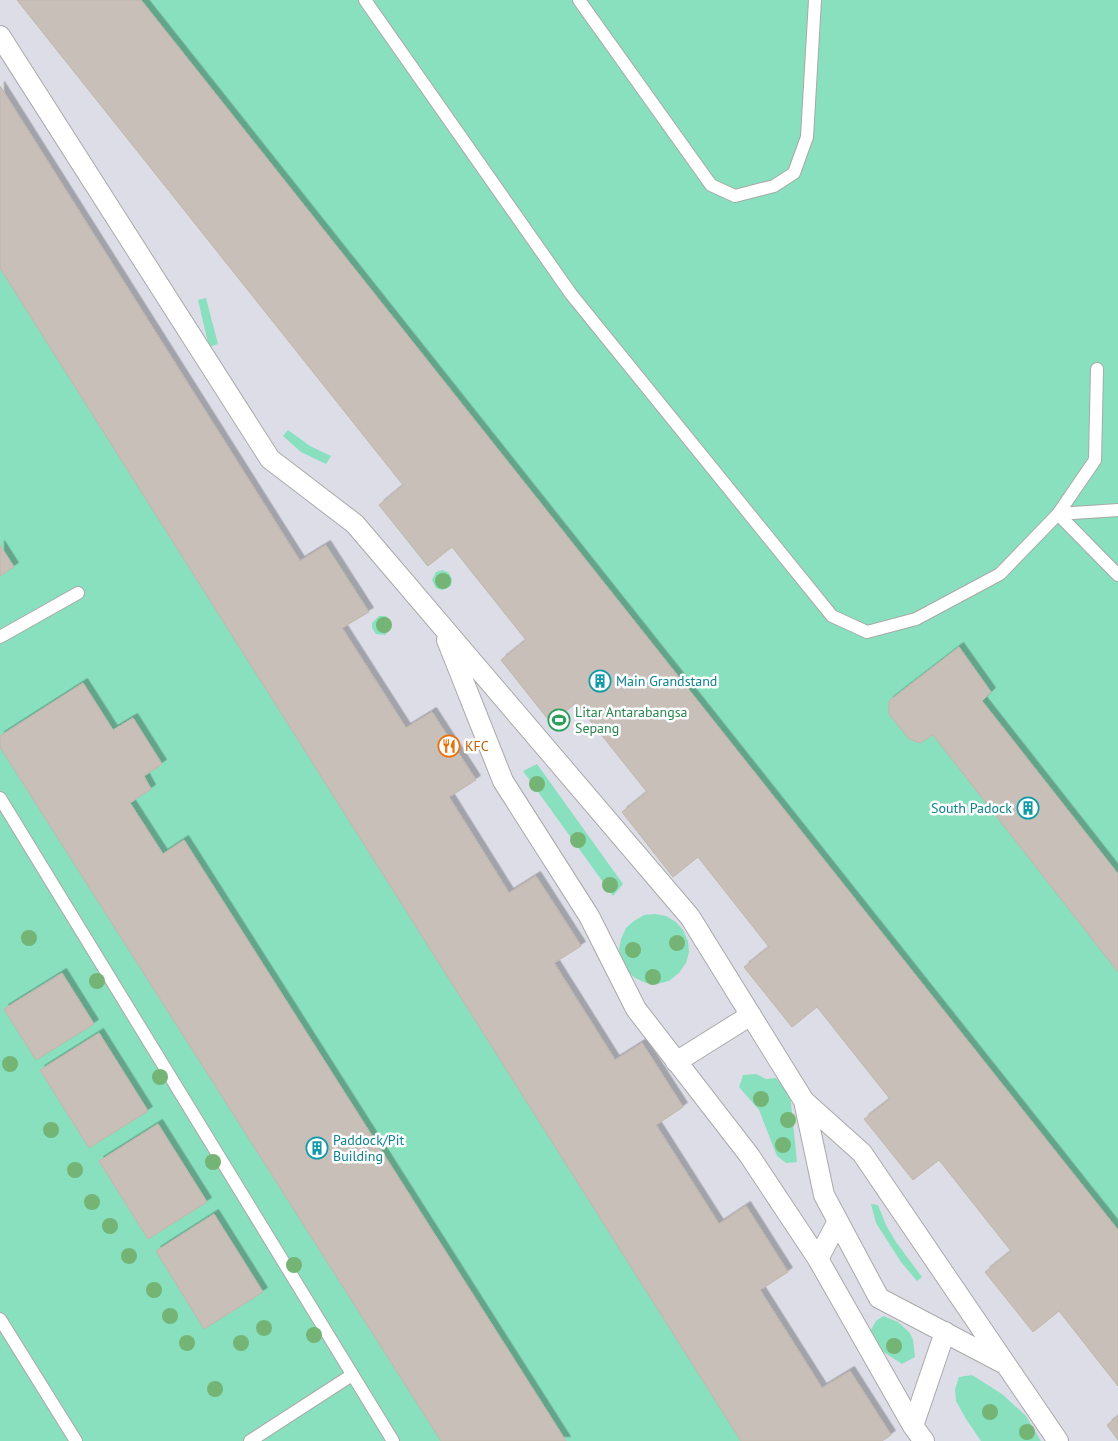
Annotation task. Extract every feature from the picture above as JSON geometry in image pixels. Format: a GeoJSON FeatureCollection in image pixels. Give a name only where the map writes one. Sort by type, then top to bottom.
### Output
{"type":"FeatureCollection","features":[{"type":"Feature","properties":{"kind":"street"},"geometry":{"type":"LineString","coordinates":[[0,36],[270,459],[355,524],[690,917],[804,1101],[862,1154],[1058,1441]]}},
{"type":"Feature","properties":{"kind":"street"},"geometry":{"type":"LineString","coordinates":[[440,624],[503,781],[589,916],[636,1009],[748,1155],[818,1259],[918,1434]]}},
{"type":"Feature","properties":{"kind":"street"},"geometry":{"type":"LineString","coordinates":[[676,1062],[751,1015]]}},
{"type":"Feature","properties":{"kind":"street"},"geometry":{"type":"LineString","coordinates":[[804,1101],[824,1195],[878,1298],[1005,1364]]}},
{"type":"Feature","properties":{"kind":"street"},"geometry":{"type":"LineString","coordinates":[[818,1259],[838,1221]]}},
{"type":"Feature","properties":{"kind":"street"},"geometry":{"type":"LineString","coordinates":[[918,1434],[945,1332]]}},
{"type":"Feature","properties":{"kind":"lane"},"geometry":{"type":"LineString","coordinates":[[364,0],[571,294],[832,616],[867,632],[916,619],[1000,574],[1058,514],[1095,460],[1097,369]]}},
{"type":"Feature","properties":{"kind":"lane"},"geometry":{"type":"LineString","coordinates":[[579,0],[711,185],[735,196],[774,186],[794,173],[806,137],[815,0]]}},
{"type":"Feature","properties":{"kind":"lane"},"geometry":{"type":"LineString","coordinates":[[1058,514],[1118,510]]}},
{"type":"Feature","properties":{"kind":"lane"},"geometry":{"type":"LineString","coordinates":[[1058,514],[1118,575]]}},
{"type":"Feature","properties":{"kind":"lane"},"geometry":{"type":"LineString","coordinates":[[0,636],[78,593]]}},
{"type":"Feature","properties":{"kind":"lane"},"geometry":{"type":"LineString","coordinates":[[0,798],[393,1441]]}},
{"type":"Feature","properties":{"kind":"lane"},"geometry":{"type":"LineString","coordinates":[[0,1319],[76,1441]]}},
{"type":"Feature","properties":{"kind":"lane"},"geometry":{"type":"LineString","coordinates":[[250,1441],[352,1375]]}},
{"type":"Feature","properties":{"kind":"green space","name":"Litar Antarabangsa Sepang"},"geometry":{"type":"Polygon","coordinates":[[[0,0],[1118,0],[1118,1441],[0,1441],[0,0]]]}},
{"type":"Feature","properties":{"kind":"shaded area"},"geometry":{"type":"Polygon","coordinates":[[[0,0],[17,0],[403,485],[379,505],[427,566],[452,547],[526,640],[501,660],[551,723],[576,703],[647,792],[622,812],[673,877],[698,857],[769,947],[744,967],[792,1027],[817,1007],[890,1099],[865,1119],[913,1180],[939,1160],[1011,1251],[985,1272],[1033,1331],[1059,1311],[1118,1386],[1118,1416],[1107,1425],[1118,1441],[1041,1441],[1026,1416],[1002,1394],[972,1375],[959,1377],[955,1389],[956,1401],[981,1441],[882,1441],[891,1435],[850,1371],[822,1388],[760,1290],[788,1272],[746,1207],[719,1224],[656,1125],[683,1107],[642,1043],[615,1060],[554,963],[580,946],[537,876],[509,893],[449,797],[476,780],[432,712],[406,728],[342,628],[369,611],[327,545],[300,561],[0,86],[0,0]],[[206,298],[198,300],[209,347],[218,344],[206,298]],[[288,430],[283,436],[301,452],[326,464],[331,456],[310,446],[288,430]],[[443,570],[436,572],[432,580],[436,588],[442,590],[451,586],[452,579],[449,573],[443,570]],[[379,616],[372,623],[372,628],[376,634],[385,635],[391,628],[391,621],[386,616],[379,616]],[[537,764],[523,771],[613,896],[623,884],[537,764]],[[644,915],[626,928],[621,939],[619,949],[621,961],[627,971],[635,978],[646,983],[657,984],[669,981],[679,973],[686,963],[689,952],[688,941],[683,930],[676,922],[666,916],[644,915]],[[756,1074],[743,1075],[739,1087],[759,1110],[777,1156],[786,1163],[797,1162],[790,1093],[776,1078],[766,1079],[756,1074]],[[871,1204],[876,1223],[901,1262],[917,1281],[922,1277],[896,1242],[886,1225],[878,1205],[871,1204]],[[883,1316],[876,1321],[869,1333],[879,1349],[902,1364],[915,1357],[913,1340],[910,1333],[898,1322],[883,1316]]]}},
{"type":"Feature","properties":{"kind":"building","name":"Main Grandstand"},"geometry":{"type":"Polygon","coordinates":[[[17,0],[141,0],[1118,1230],[1118,1386],[1059,1311],[1033,1332],[985,1272],[1011,1251],[939,1160],[913,1180],[864,1119],[890,1099],[817,1007],[792,1027],[744,967],[769,947],[698,857],[673,877],[622,812],[647,792],[576,703],[551,723],[501,660],[526,640],[452,547],[428,566],[379,505],[403,485],[17,0]]]}},
{"type":"Feature","properties":{"kind":"building"},"geometry":{"type":"Polygon","coordinates":[[[0,86],[300,561],[326,545],[369,612],[342,628],[406,728],[432,712],[476,780],[449,797],[509,893],[536,876],[581,946],[554,963],[615,1060],[642,1043],[683,1107],[656,1125],[719,1224],[746,1206],[788,1272],[760,1290],[822,1388],[850,1371],[891,1435],[882,1441],[741,1441],[0,268],[0,86]]]}},
{"type":"Feature","properties":{"kind":"building"},"geometry":{"type":"Polygon","coordinates":[[[0,545],[14,567],[0,576],[0,545]]]}},
{"type":"Feature","properties":{"kind":"building","name":"South Padock"},"geometry":{"type":"Polygon","coordinates":[[[959,647],[991,692],[982,701],[1118,874],[1118,972],[933,735],[920,743],[909,739],[889,714],[889,701],[959,647]]]}},
{"type":"Feature","properties":{"kind":"building","name":"Paddock/Pit Building"},"geometry":{"type":"Polygon","coordinates":[[[83,683],[113,730],[133,718],[162,764],[144,776],[151,789],[130,803],[163,854],[184,840],[566,1441],[441,1441],[0,747],[0,736],[83,683]]]}},
{"type":"Feature","properties":{"kind":"building"},"geometry":{"type":"Polygon","coordinates":[[[62,973],[94,1024],[36,1060],[4,1009],[62,973]]]}},
{"type":"Feature","properties":{"kind":"building"},"geometry":{"type":"Polygon","coordinates":[[[99,1033],[148,1111],[89,1148],[40,1070],[99,1033]]]}},
{"type":"Feature","properties":{"kind":"building"},"geometry":{"type":"Polygon","coordinates":[[[158,1124],[207,1202],[148,1239],[99,1161],[158,1124]]]}},
{"type":"Feature","properties":{"kind":"building"},"geometry":{"type":"Polygon","coordinates":[[[214,1214],[263,1292],[204,1329],[156,1251],[214,1214]]]}},
{"type":"Feature","properties":{"kind":"building"},"geometry":{"type":"Polygon","coordinates":[[[1118,1416],[1118,1440],[1107,1425],[1118,1416]]]}},
{"type":"Feature","properties":{"kind":"place","name":"Main Grandstand"},"geometry":{"type":"Point","coordinates":[600,681]}},
{"type":"Feature","properties":{"kind":"place","name":"Litar Antarabangsa Sepang"},"geometry":{"type":"Point","coordinates":[559,720]}},
{"type":"Feature","properties":{"kind":"place","name":"KFC"},"geometry":{"type":"Point","coordinates":[449,746]}},
{"type":"Feature","properties":{"kind":"place","name":"South Padock"},"geometry":{"type":"Point","coordinates":[1028,808]}},
{"type":"Feature","properties":{"kind":"place","name":"Paddock/Pit Building"},"geometry":{"type":"Point","coordinates":[317,1148]}}]}
